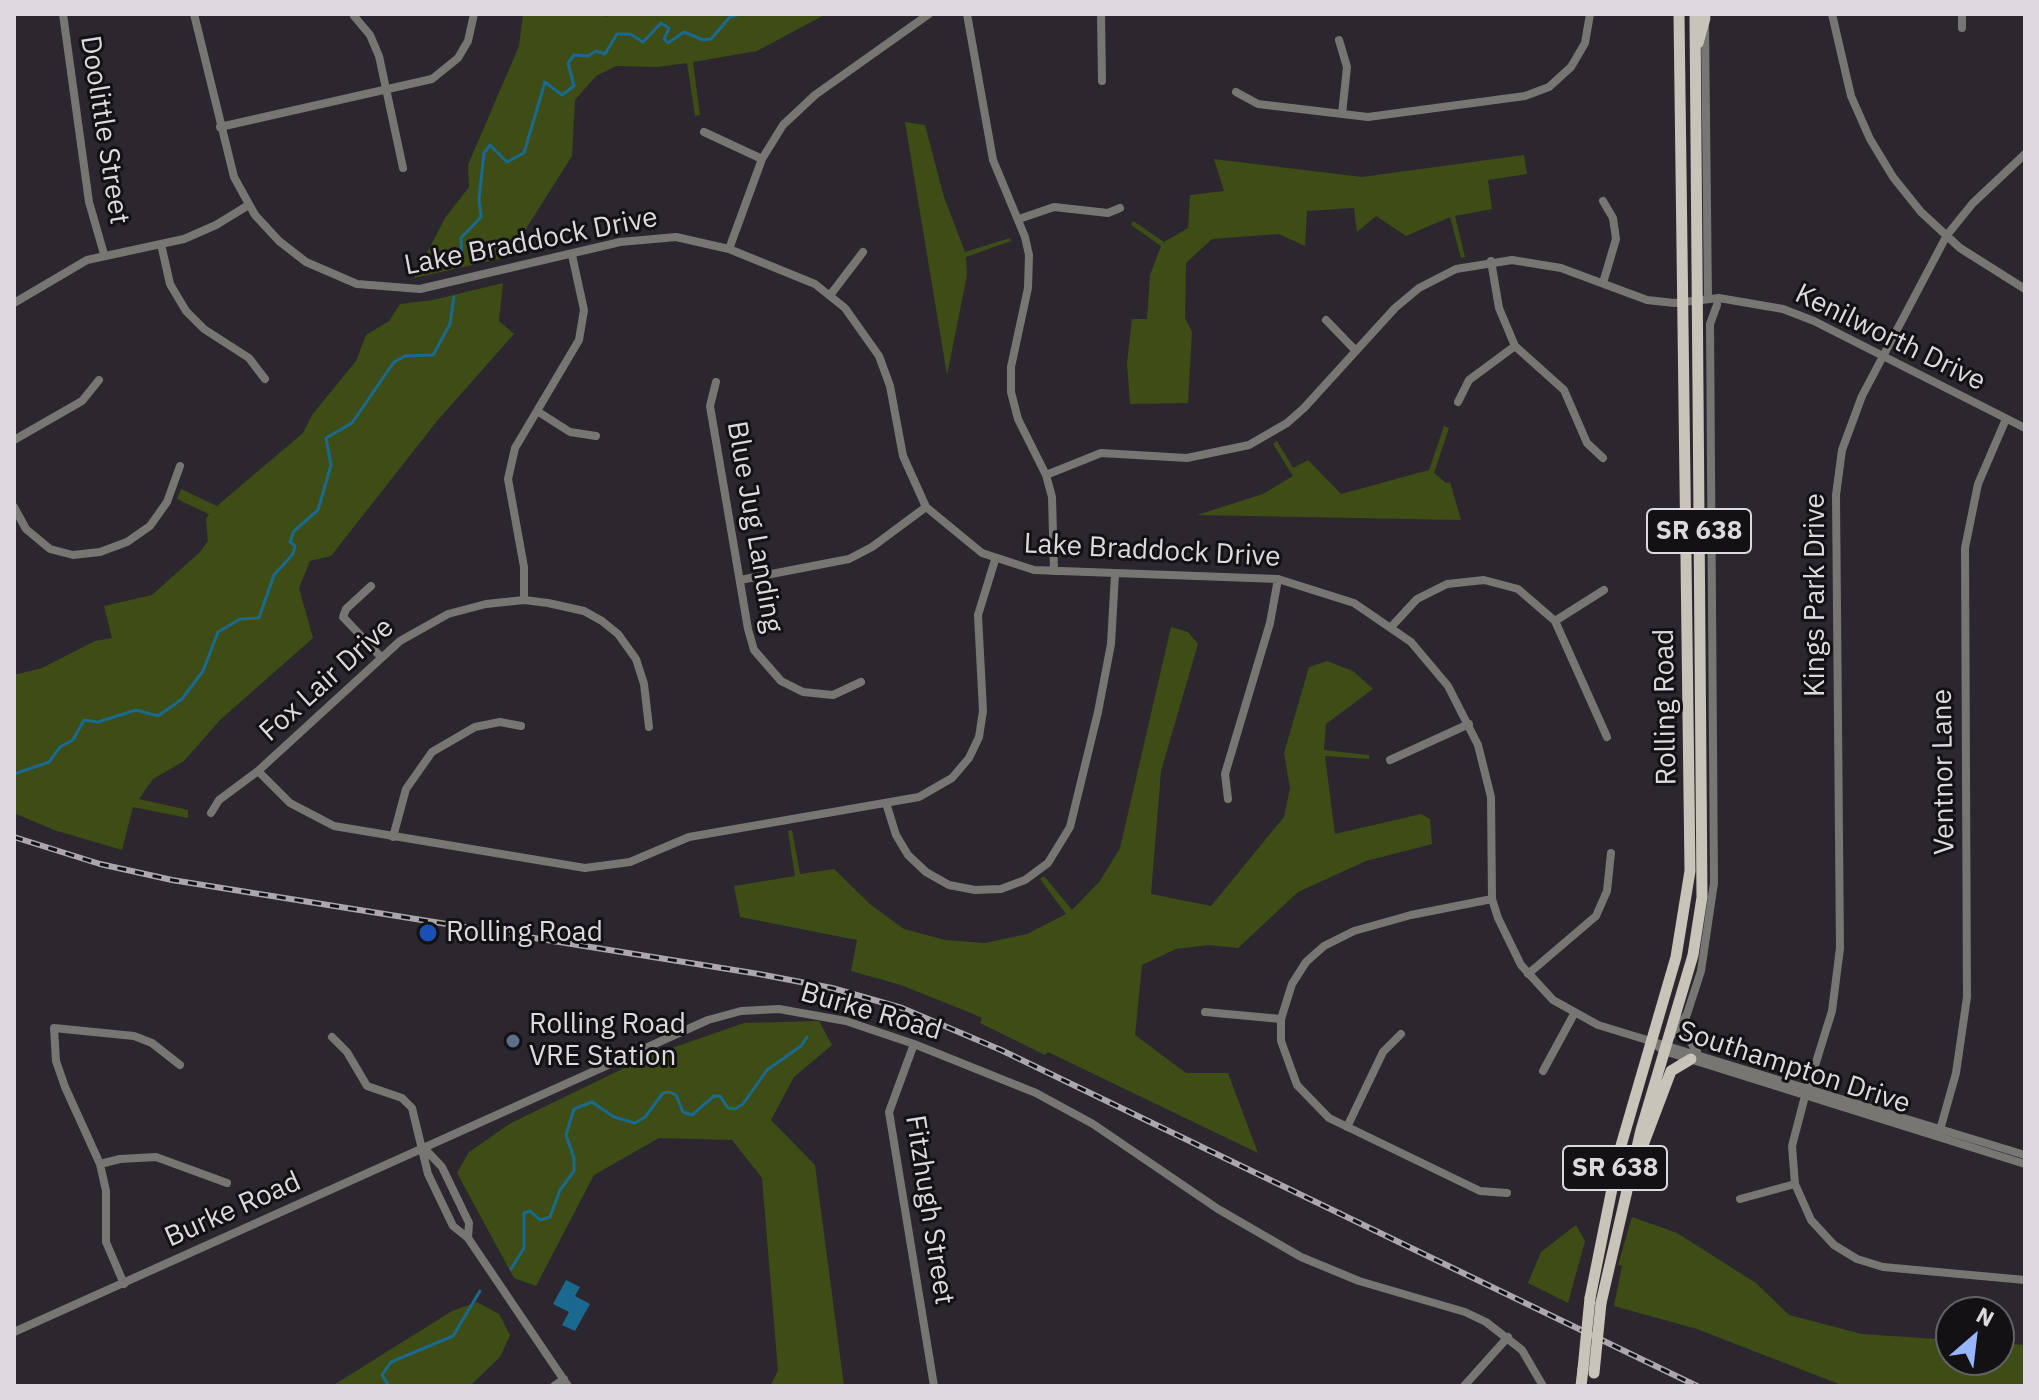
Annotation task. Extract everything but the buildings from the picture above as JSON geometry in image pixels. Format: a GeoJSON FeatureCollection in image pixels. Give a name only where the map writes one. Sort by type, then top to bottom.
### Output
{"type":"FeatureCollection","features":[{"type":"Feature","properties":{"kind":"main road","name":"Rolling Road"},"geometry":{"type":"LineString","coordinates":[[1581,1386],[1590,1376],[1595,1300],[1610,1189],[1681,938],[1691,852],[1679,14]]}},
{"type":"Feature","properties":{"kind":"main road","name":"Rolling Road"},"geometry":{"type":"LineString","coordinates":[[1595,1300],[1693,955],[1703,874],[1701,301],[1695,55],[1702,15]]}},
{"type":"Feature","properties":{"kind":"main road"},"geometry":{"type":"LineString","coordinates":[[1628,1178],[1671,1071],[1694,1056]]}},
{"type":"Feature","properties":{"kind":"street","name":"Doolittle Street"},"geometry":{"type":"LineString","coordinates":[[63,14],[89,202],[104,254]]}},
{"type":"Feature","properties":{"kind":"street","name":"Lake Braddock Drive"},"geometry":{"type":"LineString","coordinates":[[194,14],[229,163],[247,206],[279,241],[306,262],[340,278],[377,288],[434,287],[620,242],[662,237],[697,240],[729,249],[795,274],[831,294],[860,325],[879,356],[890,386],[903,456],[926,507],[961,539],[995,560],[1034,570],[1278,579],[1335,595],[1392,626],[1438,672],[1469,724],[1482,756],[1491,797],[1492,899],[1511,950],[1528,974],[1553,1000],[1574,1014],[1650,1041]]}},
{"type":"Feature","properties":{"kind":"street"},"geometry":{"type":"LineString","coordinates":[[220,127],[421,84],[448,68],[468,41],[474,14]]}},
{"type":"Feature","properties":{"kind":"street"},"geometry":{"type":"LineString","coordinates":[[729,249],[762,159],[797,111],[929,14]]}},
{"type":"Feature","properties":{"kind":"street"},"geometry":{"type":"LineString","coordinates":[[967,14],[993,160],[1019,219],[1030,270],[1011,367],[1011,392],[1018,419],[1046,475],[1054,506],[1054,571]]}},
{"type":"Feature","properties":{"kind":"street"},"geometry":{"type":"LineString","coordinates":[[1101,14],[1102,81]]}},
{"type":"Feature","properties":{"kind":"street"},"geometry":{"type":"LineString","coordinates":[[1236,92],[1258,104],[1388,117],[1533,94],[1555,82],[1571,67],[1585,43],[1590,14]]}},
{"type":"Feature","properties":{"kind":"street"},"geometry":{"type":"LineString","coordinates":[[1832,14],[1845,78],[1870,139],[1906,195],[1947,235],[1989,268],[2025,289]]}},
{"type":"Feature","properties":{"kind":"street"},"geometry":{"type":"LineString","coordinates":[[1962,14],[1962,28]]}},
{"type":"Feature","properties":{"kind":"street","name":"Rolling Road"},"geometry":{"type":"LineString","coordinates":[[1701,301],[1702,15]]}},
{"type":"Feature","properties":{"kind":"street"},"geometry":{"type":"LineString","coordinates":[[354,16],[375,44],[403,168]]}},
{"type":"Feature","properties":{"kind":"street"},"geometry":{"type":"LineString","coordinates":[[1339,40],[1347,67],[1342,114]]}},
{"type":"Feature","properties":{"kind":"street"},"geometry":{"type":"LineString","coordinates":[[704,132],[762,159]]}},
{"type":"Feature","properties":{"kind":"street","name":"Kings Park Drive"},"geometry":{"type":"LineString","coordinates":[[1795,1184],[1792,1146],[1832,1011],[1840,948],[1837,475],[1851,421],[1947,235],[1973,203],[2025,154]]}},
{"type":"Feature","properties":{"kind":"street"},"geometry":{"type":"LineString","coordinates":[[1603,201],[1613,218],[1616,239],[1603,283]]}},
{"type":"Feature","properties":{"kind":"street"},"geometry":{"type":"LineString","coordinates":[[14,303],[104,254],[161,244],[207,229],[247,206]]}},
{"type":"Feature","properties":{"kind":"street"},"geometry":{"type":"LineString","coordinates":[[1019,219],[1062,206],[1108,213],[1120,208]]}},
{"type":"Feature","properties":{"kind":"street"},"geometry":{"type":"LineString","coordinates":[[161,244],[170,284],[186,311],[204,329],[249,358],[265,379]]}},
{"type":"Feature","properties":{"kind":"street"},"geometry":{"type":"LineString","coordinates":[[831,294],[863,252]]}},
{"type":"Feature","properties":{"kind":"street"},"geometry":{"type":"LineString","coordinates":[[524,600],[524,567],[508,479],[515,448],[574,353],[582,329],[583,299],[572,255]]}},
{"type":"Feature","properties":{"kind":"street"},"geometry":{"type":"LineString","coordinates":[[1491,261],[1499,308],[1515,346],[1564,390],[1587,443],[1603,458]]}},
{"type":"Feature","properties":{"kind":"street","name":"Kenilworth Drive"},"geometry":{"type":"LineString","coordinates":[[1046,475],[1101,453],[1187,458],[1249,445],[1296,415],[1419,288],[1456,269],[1491,261],[1538,262],[1647,300],[1732,301],[1798,314],[2025,428]]}},
{"type":"Feature","properties":{"kind":"street","name":"Kenilworth Drive"},"geometry":{"type":"LineString","coordinates":[[1701,301],[1717,305],[1732,301]]}},
{"type":"Feature","properties":{"kind":"street","name":"Rolling Road"},"geometry":{"type":"LineString","coordinates":[[1665,1047],[1687,1014],[1707,949],[1714,883],[1710,324],[1717,305]]}},
{"type":"Feature","properties":{"kind":"street"},"geometry":{"type":"LineString","coordinates":[[1326,320],[1356,351]]}},
{"type":"Feature","properties":{"kind":"street"},"geometry":{"type":"LineString","coordinates":[[1458,402],[1469,380],[1515,346]]}},
{"type":"Feature","properties":{"kind":"street"},"geometry":{"type":"LineString","coordinates":[[14,440],[82,401],[99,380]]}},
{"type":"Feature","properties":{"kind":"street","name":"Blue Jug Landing"},"geometry":{"type":"LineString","coordinates":[[716,382],[710,406],[754,650],[781,681],[803,692],[840,694],[861,682]]}},
{"type":"Feature","properties":{"kind":"street"},"geometry":{"type":"LineString","coordinates":[[537,411],[570,432],[596,436]]}},
{"type":"Feature","properties":{"kind":"street","name":"Ventnor Lane"},"geometry":{"type":"LineString","coordinates":[[1940,1130],[1956,1073],[1967,997],[1965,548],[1978,484],[2006,419]]}},
{"type":"Feature","properties":{"kind":"street"},"geometry":{"type":"LineString","coordinates":[[14,507],[26,529],[50,549],[73,555],[100,552],[127,542],[150,526],[167,502],[180,466]]}},
{"type":"Feature","properties":{"kind":"street"},"geometry":{"type":"LineString","coordinates":[[740,580],[849,559],[872,547],[926,507]]}},
{"type":"Feature","properties":{"kind":"street"},"geometry":{"type":"LineString","coordinates":[[258,771],[290,803],[319,821],[347,830],[595,868],[630,862],[689,837],[919,797],[940,787],[962,768],[973,752],[983,711],[978,615],[995,560]]}},
{"type":"Feature","properties":{"kind":"street"},"geometry":{"type":"LineString","coordinates":[[886,803],[896,835],[908,855],[926,872],[949,885],[975,890],[1001,889],[1025,880],[1048,863],[1070,827],[1098,712],[1111,644],[1115,574]]}},
{"type":"Feature","properties":{"kind":"street"},"geometry":{"type":"LineString","coordinates":[[1228,799],[1225,774],[1270,623],[1278,579]]}},
{"type":"Feature","properties":{"kind":"street"},"geometry":{"type":"LineString","coordinates":[[1392,626],[1426,593],[1447,584],[1472,579],[1495,581],[1518,589],[1555,621],[1607,737]]}},
{"type":"Feature","properties":{"kind":"street"},"geometry":{"type":"LineString","coordinates":[[371,586],[346,609],[343,617],[381,657]]}},
{"type":"Feature","properties":{"kind":"street"},"geometry":{"type":"LineString","coordinates":[[1555,621],[1604,590]]}},
{"type":"Feature","properties":{"kind":"street","name":"Fox Lair Drive"},"geometry":{"type":"LineString","coordinates":[[211,813],[219,800],[258,771],[381,657],[416,631],[448,614],[486,604],[524,600],[584,611],[618,634],[641,672],[649,727]]}},
{"type":"Feature","properties":{"kind":"street"},"geometry":{"type":"LineString","coordinates":[[393,837],[406,789],[432,752],[475,727],[500,722],[521,726]]}},
{"type":"Feature","properties":{"kind":"street"},"geometry":{"type":"LineString","coordinates":[[1390,760],[1469,724]]}},
{"type":"Feature","properties":{"kind":"street"},"geometry":{"type":"LineString","coordinates":[[1528,974],[1596,916],[1607,891],[1611,853]]}},
{"type":"Feature","properties":{"kind":"street"},"geometry":{"type":"LineString","coordinates":[[1492,899],[1411,915],[1334,940],[1315,953],[1298,973],[1281,1019],[1284,1056],[1297,1085],[1319,1111],[1480,1191],[1507,1193]]}},
{"type":"Feature","properties":{"kind":"street","name":"Burke Road"},"geometry":{"type":"LineString","coordinates":[[14,1332],[675,1035],[741,1011],[779,1009],[811,1013],[914,1044],[992,1074],[1069,1110],[1218,1209],[1301,1257],[1359,1281],[1465,1312],[1508,1337],[1529,1358],[1543,1386]]}},
{"type":"Feature","properties":{"kind":"street"},"geometry":{"type":"LineString","coordinates":[[1205,1012],[1281,1019]]}},
{"type":"Feature","properties":{"kind":"street"},"geometry":{"type":"LineString","coordinates":[[1543,1071],[1574,1014]]}},
{"type":"Feature","properties":{"kind":"street"},"geometry":{"type":"LineString","coordinates":[[1687,1014],[1686,1035],[1694,1056]]}},
{"type":"Feature","properties":{"kind":"street"},"geometry":{"type":"LineString","coordinates":[[124,1284],[106,1242],[106,1191],[100,1164],[56,1061],[54,1028],[134,1036],[152,1043],[180,1065]]}},
{"type":"Feature","properties":{"kind":"street"},"geometry":{"type":"LineString","coordinates":[[1347,1127],[1383,1052],[1401,1034]]}},
{"type":"Feature","properties":{"kind":"street"},"geometry":{"type":"LineString","coordinates":[[332,1037],[347,1052],[367,1086],[408,1103],[424,1148],[428,1174],[446,1213],[453,1226],[468,1238],[566,1382],[554,1386]]}},
{"type":"Feature","properties":{"kind":"street","name":"Southampton Drive"},"geometry":{"type":"LineString","coordinates":[[1650,1041],[2025,1164]]}},
{"type":"Feature","properties":{"kind":"street","name":"Fitzhugh Street"},"geometry":{"type":"LineString","coordinates":[[914,1044],[889,1112],[934,1386]]}},
{"type":"Feature","properties":{"kind":"street","name":"Southampton Drive"},"geometry":{"type":"LineString","coordinates":[[1807,1092],[2025,1155]]}},
{"type":"Feature","properties":{"kind":"street"},"geometry":{"type":"LineString","coordinates":[[424,1148],[442,1167],[449,1181],[469,1223],[468,1238]]}},
{"type":"Feature","properties":{"kind":"street"},"geometry":{"type":"LineString","coordinates":[[100,1164],[120,1159],[156,1157],[227,1183]]}},
{"type":"Feature","properties":{"kind":"street"},"geometry":{"type":"LineString","coordinates":[[1740,1199],[1795,1184],[1818,1228],[1857,1259],[1895,1269],[2025,1280]]}},
{"type":"Feature","properties":{"kind":"street"},"geometry":{"type":"LineString","coordinates":[[1464,1386],[1508,1337]]}},
{"type":"Feature","properties":{"kind":"green space"},"geometry":{"type":"Polygon","coordinates":[[[523,14],[605,14],[606,17],[613,14],[826,14],[757,51],[693,62],[700,115],[695,116],[687,63],[657,67],[616,66],[596,76],[575,100],[572,156],[508,257],[414,278],[445,218],[469,187],[468,165],[519,46],[523,14]]]}},
{"type":"Feature","properties":{"kind":"green space"},"geometry":{"type":"Polygon","coordinates":[[[905,122],[925,125],[944,197],[965,252],[1010,238],[1011,241],[966,257],[967,275],[947,375],[905,122]]]}},
{"type":"Feature","properties":{"kind":"green space"},"geometry":{"type":"Polygon","coordinates":[[[1524,155],[1527,174],[1488,180],[1492,209],[1455,216],[1465,257],[1461,258],[1450,217],[1406,236],[1376,216],[1357,232],[1354,208],[1307,211],[1305,246],[1279,234],[1212,239],[1186,263],[1185,318],[1192,332],[1188,403],[1130,404],[1127,363],[1132,319],[1147,319],[1150,275],[1161,246],[1131,225],[1133,221],[1164,242],[1188,228],[1190,195],[1224,191],[1214,159],[1362,177],[1524,155]]]}},
{"type":"Feature","properties":{"kind":"green space"},"geometry":{"type":"Polygon","coordinates":[[[503,283],[499,321],[514,334],[437,421],[331,556],[310,561],[299,588],[313,638],[220,720],[184,761],[153,779],[139,799],[188,810],[188,818],[133,807],[122,850],[54,830],[14,813],[14,675],[42,668],[95,641],[112,638],[104,606],[152,595],[200,552],[208,541],[206,519],[209,514],[177,499],[181,489],[217,506],[303,433],[312,415],[356,361],[366,335],[389,321],[400,304],[433,300],[503,283]]]}},
{"type":"Feature","properties":{"kind":"green space"},"geometry":{"type":"Polygon","coordinates":[[[1444,426],[1449,428],[1434,473],[1446,483],[1450,482],[1461,520],[1197,515],[1263,494],[1293,476],[1273,444],[1277,441],[1293,468],[1308,460],[1341,494],[1429,470],[1444,426]]]}},
{"type":"Feature","properties":{"kind":"green space"},"geometry":{"type":"Polygon","coordinates":[[[1171,627],[1188,632],[1198,644],[1161,771],[1151,894],[1211,906],[1284,817],[1290,788],[1284,753],[1309,667],[1327,661],[1353,671],[1373,689],[1326,724],[1324,750],[1369,755],[1369,759],[1325,756],[1335,834],[1421,814],[1430,819],[1432,844],[1366,861],[1298,892],[1238,948],[1208,945],[1176,949],[1142,965],[1135,1035],[1186,1073],[1228,1073],[1258,1153],[1048,1052],[1045,1055],[980,1023],[982,1018],[971,1013],[901,985],[851,971],[857,940],[740,917],[734,886],[795,876],[788,831],[792,830],[800,874],[834,869],[871,905],[904,929],[945,940],[985,943],[1027,934],[1066,914],[1040,879],[1044,876],[1072,910],[1100,881],[1120,848],[1171,627]]]}},
{"type":"Feature","properties":{"kind":"green space"},"geometry":{"type":"Polygon","coordinates":[[[819,1021],[832,1045],[794,1077],[771,1120],[815,1165],[844,1386],[770,1386],[778,1371],[762,1178],[732,1140],[659,1138],[594,1175],[536,1286],[514,1278],[457,1173],[469,1152],[511,1123],[649,1056],[744,1023],[819,1021]]]}},
{"type":"Feature","properties":{"kind":"green space"},"geometry":{"type":"Polygon","coordinates":[[[1632,1217],[1677,1233],[1756,1283],[1789,1315],[1862,1334],[1935,1339],[1935,1376],[2015,1376],[2015,1344],[2025,1345],[2025,1386],[1844,1386],[1697,1329],[1614,1306],[1622,1266],[1618,1265],[1632,1217]]]}},
{"type":"Feature","properties":{"kind":"green space"},"geometry":{"type":"Polygon","coordinates":[[[1576,1225],[1585,1241],[1568,1303],[1528,1283],[1541,1252],[1576,1225]]]}},
{"type":"Feature","properties":{"kind":"green space"},"geometry":{"type":"Polygon","coordinates":[[[477,1302],[499,1314],[510,1335],[500,1357],[470,1386],[332,1386],[452,1311],[477,1302]]]}},
{"type":"Feature","properties":{"kind":"water"},"geometry":{"type":"Polygon","coordinates":[[[566,1280],[580,1287],[575,1296],[590,1304],[575,1331],[562,1325],[569,1312],[553,1304],[566,1280]]]}},
{"type":"Feature","properties":{"kind":"waterway"},"geometry":{"type":"LineString","coordinates":[[462,263],[461,238],[481,217],[479,199],[484,153],[490,145],[507,162],[524,153],[545,82],[562,95],[574,86],[568,63],[574,55],[588,56],[596,51],[605,54],[617,34],[630,34],[643,42],[661,23],[669,28],[664,39],[668,43],[684,32],[703,40],[711,39],[730,17],[740,14]]}},
{"type":"Feature","properties":{"kind":"waterway"},"geometry":{"type":"LineString","coordinates":[[14,774],[49,762],[60,747],[73,740],[84,720],[98,722],[136,710],[158,716],[182,699],[203,671],[218,632],[240,619],[259,618],[274,575],[293,554],[295,546],[290,542],[294,531],[318,510],[331,465],[326,438],[352,423],[394,362],[405,356],[433,355],[450,324],[454,297]]}},
{"type":"Feature","properties":{"kind":"waterway"},"geometry":{"type":"LineString","coordinates":[[511,1269],[524,1248],[524,1213],[530,1211],[540,1220],[550,1217],[560,1190],[574,1171],[574,1158],[566,1135],[574,1109],[592,1102],[614,1117],[635,1123],[645,1117],[663,1093],[670,1092],[676,1095],[683,1112],[692,1115],[714,1096],[720,1096],[728,1108],[735,1109],[743,1104],[767,1070],[801,1046],[807,1037]]}},
{"type":"Feature","properties":{"kind":"waterway"},"geometry":{"type":"LineString","coordinates":[[389,1386],[382,1375],[391,1362],[453,1336],[480,1291]]}},
{"type":"Feature","properties":{"kind":"railway"},"geometry":{"type":"LineString","coordinates":[[14,837],[100,864],[172,880],[759,974],[832,988],[902,1008],[1001,1050],[1697,1386]]}},
{"type":"Feature","properties":{"kind":"place","name":"Rolling Road"},"geometry":{"type":"Point","coordinates":[428,933]}},
{"type":"Feature","properties":{"kind":"place","name":"Rolling Road VRE Station"},"geometry":{"type":"Point","coordinates":[513,1041]}}]}
